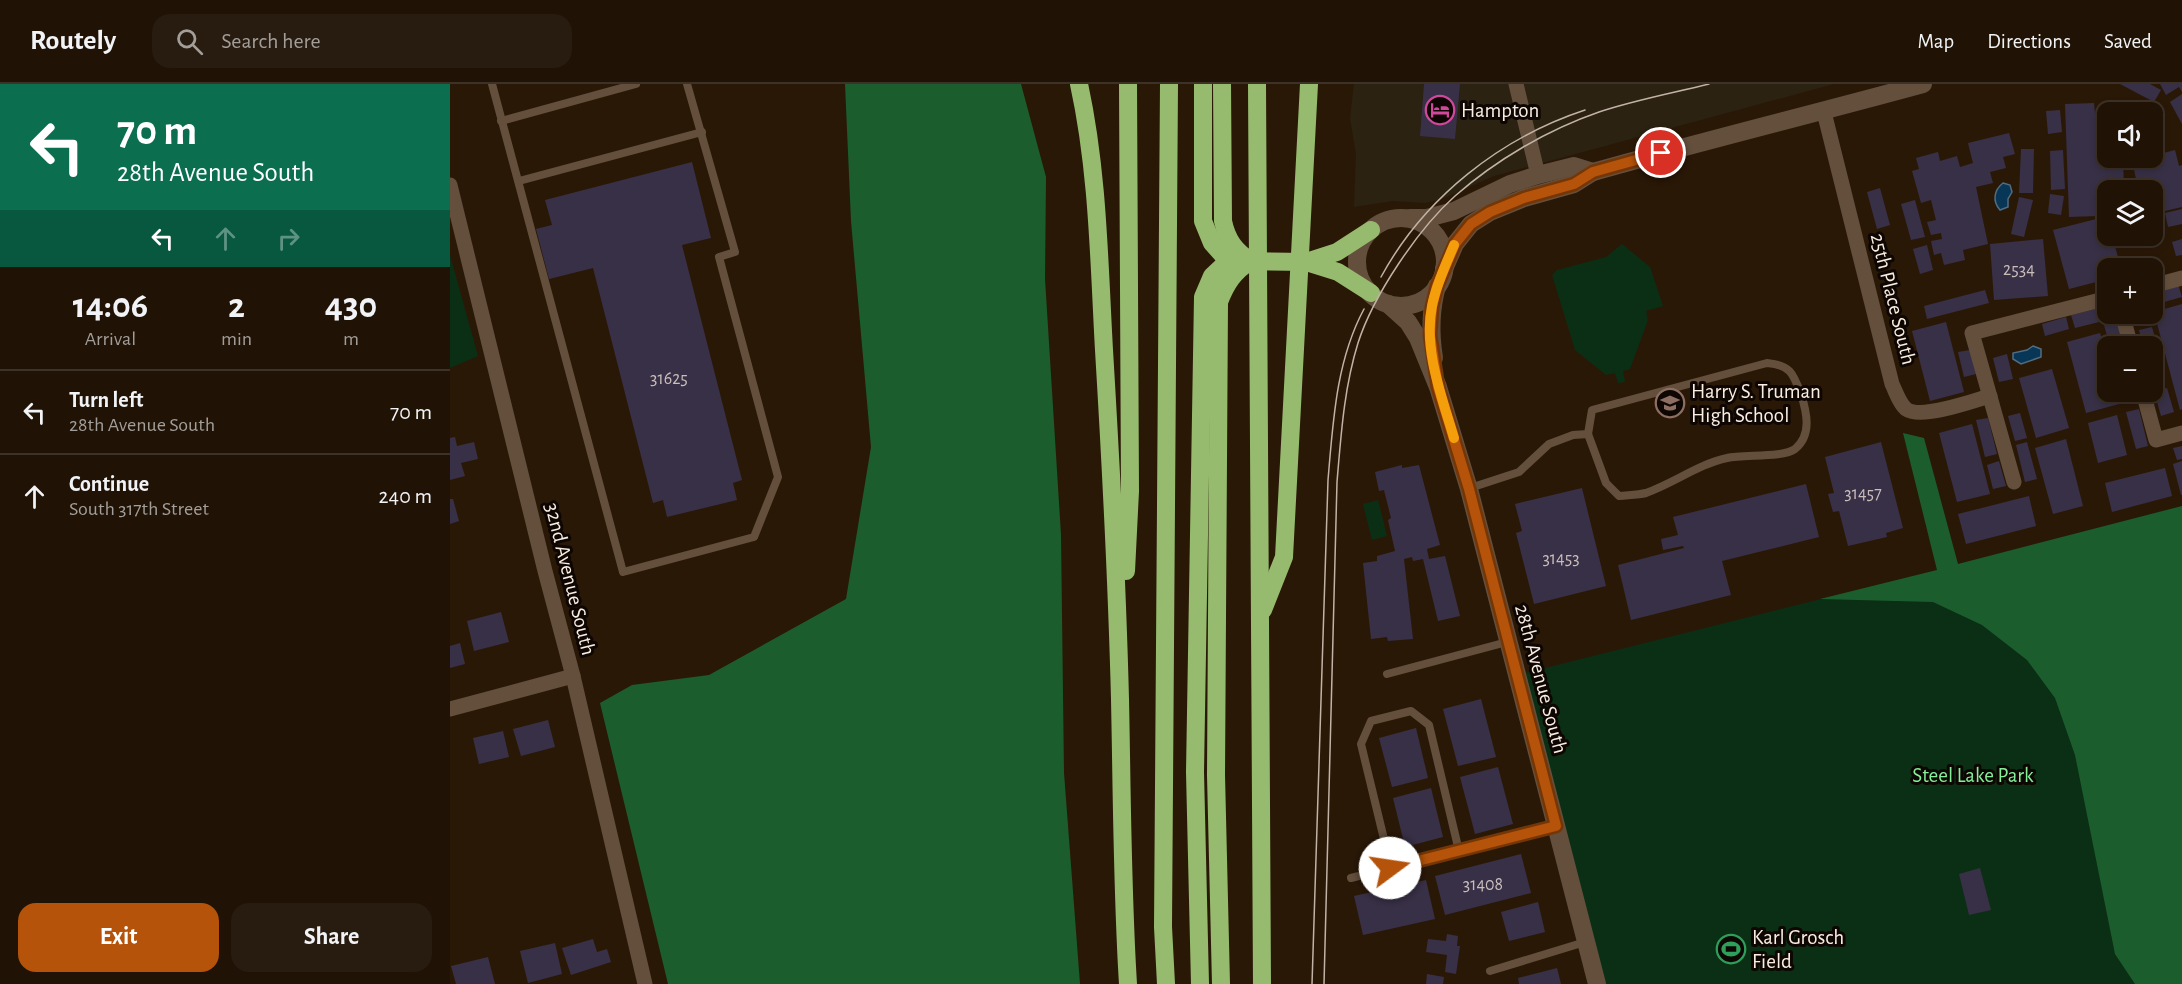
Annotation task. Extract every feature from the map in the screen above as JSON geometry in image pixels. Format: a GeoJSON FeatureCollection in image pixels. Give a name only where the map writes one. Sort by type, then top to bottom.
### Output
{"type":"FeatureCollection","features":[{"type":"Feature","properties":{"kind":"highway"},"geometry":{"type":"LineString","coordinates":[[1079,84],[1097,224],[1112,492],[1120,697],[1123,894],[1128,984]]}},
{"type":"Feature","properties":{"kind":"highway"},"geometry":{"type":"LineString","coordinates":[[1120,697],[1130,491],[1128,84]]}},
{"type":"Feature","properties":{"kind":"highway"},"geometry":{"type":"LineString","coordinates":[[1166,984],[1163,915],[1169,84]]}},
{"type":"Feature","properties":{"kind":"highway"},"geometry":{"type":"LineString","coordinates":[[1203,84],[1203,221],[1212,243],[1228,261]]}},
{"type":"Feature","properties":{"kind":"highway"},"geometry":{"type":"LineString","coordinates":[[1222,84],[1223,221],[1229,242],[1251,261]]}},
{"type":"Feature","properties":{"kind":"highway"},"geometry":{"type":"LineString","coordinates":[[1257,84],[1262,984]]}},
{"type":"Feature","properties":{"kind":"highway"},"geometry":{"type":"LineString","coordinates":[[1259,621],[1284,557],[1310,84]]}},
{"type":"Feature","properties":{"kind":"highway"},"geometry":{"type":"LineString","coordinates":[[1306,262],[1336,252],[1371,230]]}},
{"type":"Feature","properties":{"kind":"highway"},"geometry":{"type":"LineString","coordinates":[[1221,984],[1209,359],[1203,297],[1212,276],[1228,261],[1306,262],[1338,272],[1371,293]]}},
{"type":"Feature","properties":{"kind":"highway"},"geometry":{"type":"LineString","coordinates":[[1200,984],[1195,772],[1209,359],[1218,302],[1224,288],[1240,268],[1251,261]]}},
{"type":"Feature","properties":{"kind":"street"},"geometry":{"type":"LineString","coordinates":[[1516,84],[1538,175]]}},
{"type":"Feature","properties":{"kind":"street"},"geometry":{"type":"LineString","coordinates":[[1593,172],[1574,166],[1510,184],[1454,211],[1427,218],[1394,219],[1381,222],[1362,241],[1358,255],[1358,269],[1362,282],[1371,293],[1388,304],[1402,306],[1416,303],[1428,297],[1437,286],[1455,244],[1471,224],[1490,212],[1524,198],[1574,184],[1593,172],[1729,134],[1824,112],[1875,94],[1923,84]]}},
{"type":"Feature","properties":{"kind":"street","name":"25th Place South"},"geometry":{"type":"LineString","coordinates":[[1824,112],[1892,384],[1897,396],[1905,408],[1919,412],[1943,409],[1990,396]]}},
{"type":"Feature","properties":{"kind":"street","name":"32nd Avenue South"},"geometry":{"type":"LineString","coordinates":[[450,185],[573,676],[645,984]]}},
{"type":"Feature","properties":{"kind":"street"},"geometry":{"type":"LineString","coordinates":[[1407,218],[1420,222],[1436,236],[1445,255],[1444,269]]}},
{"type":"Feature","properties":{"kind":"street"},"geometry":{"type":"LineString","coordinates":[[2163,283],[2182,278]]}},
{"type":"Feature","properties":{"kind":"street","name":"28th Avenue South"},"geometry":{"type":"LineString","coordinates":[[1437,286],[1432,307],[1430,335],[1438,387]]}},
{"type":"Feature","properties":{"kind":"street"},"geometry":{"type":"LineString","coordinates":[[2014,482],[1972,333],[2097,301]]}},
{"type":"Feature","properties":{"kind":"street","name":"28th Avenue South"},"geometry":{"type":"LineString","coordinates":[[1388,304],[1408,322],[1418,339],[1438,387],[1469,489],[1597,984]]}},
{"type":"Feature","properties":{"kind":"street"},"geometry":{"type":"LineString","coordinates":[[2146,402],[2156,440],[2182,433]]}},
{"type":"Feature","properties":{"kind":"street"},"geometry":{"type":"LineString","coordinates":[[450,709],[573,676]]}},
{"type":"Feature","properties":{"kind":"lane"},"geometry":{"type":"LineString","coordinates":[[492,84],[623,572],[754,537],[778,477],[719,257],[735,252],[687,84]]}},
{"type":"Feature","properties":{"kind":"lane"},"geometry":{"type":"LineString","coordinates":[[501,121],[636,84]]}},
{"type":"Feature","properties":{"kind":"lane"},"geometry":{"type":"LineString","coordinates":[[519,181],[702,132]]}},
{"type":"Feature","properties":{"kind":"lane"},"geometry":{"type":"LineString","coordinates":[[1767,363],[1782,365],[1789,369],[1800,392],[1807,417],[1805,437],[1793,451],[1770,455],[1741,454],[1719,459],[1647,492],[1619,496],[1606,483],[1588,434],[1592,410],[1767,363]]}},
{"type":"Feature","properties":{"kind":"lane"},"geometry":{"type":"LineString","coordinates":[[1469,489],[1519,472],[1549,444],[1573,435],[1588,434]]}},
{"type":"Feature","properties":{"kind":"lane"},"geometry":{"type":"LineString","coordinates":[[1387,674],[1507,642]]}},
{"type":"Feature","properties":{"kind":"lane"},"geometry":{"type":"LineString","coordinates":[[1390,868],[1361,744],[1371,721],[1411,711],[1429,725],[1459,851]]}},
{"type":"Feature","properties":{"kind":"lane"},"geometry":{"type":"LineString","coordinates":[[1351,878],[1556,826]]}},
{"type":"Feature","properties":{"kind":"lane"},"geometry":{"type":"LineString","coordinates":[[1490,971],[1586,941]]}},
{"type":"Feature","properties":{"kind":"shaded area"},"geometry":{"type":"Polygon","coordinates":[[[1354,84],[1834,84],[1494,176],[1442,199],[1425,203],[1393,201],[1354,207],[1356,154],[1350,118],[1354,84]]]}},
{"type":"Feature","properties":{"kind":"green space"},"geometry":{"type":"Polygon","coordinates":[[[845,84],[1021,84],[1046,177],[1045,279],[1061,535],[1064,773],[1080,984],[668,984],[600,703],[632,685],[709,675],[846,599],[871,447],[851,221],[845,84]]]}},
{"type":"Feature","properties":{"kind":"green space"},"geometry":{"type":"Polygon","coordinates":[[[1622,244],[1650,267],[1663,306],[1646,311],[1648,320],[1630,369],[1623,371],[1625,382],[1618,383],[1615,373],[1606,375],[1575,350],[1552,275],[1557,270],[1606,257],[1622,244]]]}},
{"type":"Feature","properties":{"kind":"green space"},"geometry":{"type":"Polygon","coordinates":[[[450,255],[478,356],[450,368],[450,255]]]}},
{"type":"Feature","properties":{"kind":"green space"},"geometry":{"type":"Polygon","coordinates":[[[1903,433],[1924,438],[1958,564],[2182,506],[2182,984],[2135,984],[2115,954],[2075,755],[2055,698],[2027,660],[1982,625],[1933,602],[1820,599],[1937,570],[1903,433]]]}},
{"type":"Feature","properties":{"kind":"green space"},"geometry":{"type":"Polygon","coordinates":[[[1378,500],[1387,536],[1372,540],[1363,504],[1378,500]]]}},
{"type":"Feature","properties":{"kind":"green space","name":"Steel Lake Park"},"geometry":{"type":"Polygon","coordinates":[[[2182,506],[2182,984],[1597,984],[1517,675],[2182,506]]]}},
{"type":"Feature","properties":{"kind":"water"},"geometry":{"type":"Polygon","coordinates":[[[2003,183],[2010,185],[2012,192],[2008,199],[2008,207],[2000,210],[1995,196],[2003,183]]]}},
{"type":"Feature","properties":{"kind":"water"},"geometry":{"type":"Polygon","coordinates":[[[2033,346],[2041,349],[2041,357],[2021,364],[2013,359],[2013,353],[2033,346]]]}},
{"type":"Feature","properties":{"kind":"building","name":"Hampton"},"geometry":{"type":"Polygon","coordinates":[[[1424,84],[1460,84],[1455,139],[1420,136],[1424,84]]]}},
{"type":"Feature","properties":{"kind":"building"},"geometry":{"type":"Polygon","coordinates":[[[2120,84],[2150,84],[2161,90],[2154,102],[2120,84]]]}},
{"type":"Feature","properties":{"kind":"building"},"geometry":{"type":"Polygon","coordinates":[[[2160,84],[2182,84],[2182,92],[2179,87],[2166,95],[2160,84]]]}},
{"type":"Feature","properties":{"kind":"building"},"geometry":{"type":"Polygon","coordinates":[[[2182,94],[2182,124],[2170,102],[2182,94]]]}},
{"type":"Feature","properties":{"kind":"building"},"geometry":{"type":"Polygon","coordinates":[[[2094,103],[2095,113],[2097,113],[2097,168],[2123,168],[2124,180],[2097,180],[2097,216],[2069,217],[2065,104],[2094,103]]]}},
{"type":"Feature","properties":{"kind":"building"},"geometry":{"type":"Polygon","coordinates":[[[2060,110],[2062,132],[2048,134],[2046,111],[2060,110]]]}},
{"type":"Feature","properties":{"kind":"building"},"geometry":{"type":"Polygon","coordinates":[[[2009,133],[2015,154],[2003,157],[2006,168],[1990,172],[1993,183],[1976,187],[1988,244],[1963,250],[1965,260],[1944,265],[1941,253],[1934,255],[1931,241],[1942,239],[1941,233],[1931,235],[1927,222],[1936,220],[1931,200],[1921,203],[1912,171],[1919,169],[1916,158],[1938,152],[1940,161],[1957,156],[1960,167],[1973,163],[1968,143],[2009,133]]]}},
{"type":"Feature","properties":{"kind":"building"},"geometry":{"type":"Polygon","coordinates":[[[2021,149],[2034,149],[2033,193],[2019,193],[2021,149]]]}},
{"type":"Feature","properties":{"kind":"building"},"geometry":{"type":"Polygon","coordinates":[[[2063,150],[2065,189],[2051,190],[2050,151],[2063,150]]]}},
{"type":"Feature","properties":{"kind":"building"},"geometry":{"type":"Polygon","coordinates":[[[2175,150],[2179,166],[2182,165],[2182,207],[2163,211],[2163,180],[2136,180],[2134,168],[2163,168],[2163,153],[2175,150]]]}},
{"type":"Feature","properties":{"kind":"building"},"geometry":{"type":"Polygon","coordinates":[[[692,162],[711,238],[682,245],[742,480],[733,483],[737,500],[667,517],[663,500],[653,503],[593,268],[549,279],[536,229],[552,225],[545,200],[692,162]]]}},
{"type":"Feature","properties":{"kind":"building"},"geometry":{"type":"Polygon","coordinates":[[[1880,188],[1890,225],[1877,229],[1867,192],[1880,188]]]}},
{"type":"Feature","properties":{"kind":"building"},"geometry":{"type":"Polygon","coordinates":[[[2050,194],[2064,196],[2061,215],[2048,213],[2050,194]]]}},
{"type":"Feature","properties":{"kind":"building"},"geometry":{"type":"Polygon","coordinates":[[[2019,197],[2033,200],[2024,237],[2011,234],[2019,197]]]}},
{"type":"Feature","properties":{"kind":"building"},"geometry":{"type":"Polygon","coordinates":[[[1915,200],[1925,237],[1911,240],[1901,204],[1915,200]]]}},
{"type":"Feature","properties":{"kind":"building"},"geometry":{"type":"Polygon","coordinates":[[[2182,209],[2182,224],[2168,227],[2165,213],[2182,209]]]}},
{"type":"Feature","properties":{"kind":"building"},"geometry":{"type":"Polygon","coordinates":[[[2097,219],[2097,246],[2115,246],[2118,257],[2097,258],[2097,282],[2069,289],[2053,230],[2097,219]]]}},
{"type":"Feature","properties":{"kind":"building"},"geometry":{"type":"Polygon","coordinates":[[[2043,239],[2048,296],[1994,300],[1990,244],[2043,239]]]}},
{"type":"Feature","properties":{"kind":"building"},"geometry":{"type":"Polygon","coordinates":[[[2182,239],[2182,255],[2176,256],[2172,242],[2182,239]]]}},
{"type":"Feature","properties":{"kind":"building"},"geometry":{"type":"Polygon","coordinates":[[[1927,245],[1933,270],[1920,274],[1913,249],[1927,245]]]}},
{"type":"Feature","properties":{"kind":"building"},"geometry":{"type":"Polygon","coordinates":[[[2178,284],[2182,297],[2163,302],[2163,288],[2178,284]]]}},
{"type":"Feature","properties":{"kind":"building"},"geometry":{"type":"Polygon","coordinates":[[[1985,290],[1989,303],[1927,319],[1924,306],[1985,290]]]}},
{"type":"Feature","properties":{"kind":"building"},"geometry":{"type":"Polygon","coordinates":[[[2182,304],[2182,409],[2180,410],[2163,346],[2163,336],[2160,336],[2157,324],[2163,324],[2163,309],[2182,304]]]}},
{"type":"Feature","properties":{"kind":"building"},"geometry":{"type":"Polygon","coordinates":[[[2095,309],[2097,322],[2075,328],[2071,315],[2095,309]]]}},
{"type":"Feature","properties":{"kind":"building"},"geometry":{"type":"Polygon","coordinates":[[[2066,317],[2069,329],[2045,336],[2042,324],[2066,317]]]}},
{"type":"Feature","properties":{"kind":"building"},"geometry":{"type":"Polygon","coordinates":[[[1946,322],[1964,392],[1930,401],[1912,331],[1946,322]]]}},
{"type":"Feature","properties":{"kind":"building"},"geometry":{"type":"Polygon","coordinates":[[[2118,324],[2120,336],[2107,336],[2104,325],[2118,324]]]}},
{"type":"Feature","properties":{"kind":"building"},"geometry":{"type":"Polygon","coordinates":[[[2152,327],[2155,336],[2140,336],[2139,330],[2152,327]]]}},
{"type":"Feature","properties":{"kind":"building"},"geometry":{"type":"Polygon","coordinates":[[[2100,333],[2101,336],[2097,336],[2097,402],[2118,402],[2119,404],[2086,413],[2067,342],[2100,333]]]}},
{"type":"Feature","properties":{"kind":"building"},"geometry":{"type":"Polygon","coordinates":[[[1970,350],[1976,374],[1964,377],[1958,352],[1970,350]]]}},
{"type":"Feature","properties":{"kind":"building"},"geometry":{"type":"Polygon","coordinates":[[[2007,354],[2013,379],[1999,382],[1993,358],[2007,354]]]}},
{"type":"Feature","properties":{"kind":"building"},"geometry":{"type":"Polygon","coordinates":[[[2052,369],[2069,428],[2036,438],[2019,378],[2052,369]]]}},
{"type":"Feature","properties":{"kind":"building"},"geometry":{"type":"Polygon","coordinates":[[[2167,388],[2174,412],[2161,416],[2157,402],[2163,402],[2163,389],[2167,388]]]}},
{"type":"Feature","properties":{"kind":"building"},"geometry":{"type":"Polygon","coordinates":[[[2139,409],[2148,446],[2136,449],[2126,412],[2139,409]]]}},
{"type":"Feature","properties":{"kind":"building"},"geometry":{"type":"Polygon","coordinates":[[[2020,413],[2027,438],[2015,441],[2008,416],[2020,413]]]}},
{"type":"Feature","properties":{"kind":"building"},"geometry":{"type":"Polygon","coordinates":[[[2117,415],[2127,455],[2098,463],[2088,423],[2117,415]]]}},
{"type":"Feature","properties":{"kind":"building"},"geometry":{"type":"Polygon","coordinates":[[[1988,418],[1997,454],[1985,457],[1976,420],[1988,418]]]}},
{"type":"Feature","properties":{"kind":"building"},"geometry":{"type":"Polygon","coordinates":[[[1972,424],[1990,494],[1957,502],[1939,433],[1972,424]]]}},
{"type":"Feature","properties":{"kind":"building"},"geometry":{"type":"Polygon","coordinates":[[[455,437],[457,446],[474,442],[478,459],[461,463],[465,476],[450,480],[450,438],[455,437]]]}},
{"type":"Feature","properties":{"kind":"building"},"geometry":{"type":"Polygon","coordinates":[[[2066,439],[2083,506],[2053,514],[2035,448],[2066,439]]]}},
{"type":"Feature","properties":{"kind":"building"},"geometry":{"type":"Polygon","coordinates":[[[1881,442],[1903,528],[1886,533],[1887,537],[1848,546],[1839,511],[1833,512],[1828,494],[1834,493],[1825,457],[1881,442]]]}},
{"type":"Feature","properties":{"kind":"building"},"geometry":{"type":"Polygon","coordinates":[[[2027,442],[2037,479],[2025,482],[2016,445],[2027,442]]]}},
{"type":"Feature","properties":{"kind":"building"},"geometry":{"type":"Polygon","coordinates":[[[2182,446],[2182,459],[2177,460],[2173,448],[2182,446]]]}},
{"type":"Feature","properties":{"kind":"building"},"geometry":{"type":"Polygon","coordinates":[[[1999,461],[2006,486],[1993,489],[1987,465],[1999,461]]]}},
{"type":"Feature","properties":{"kind":"building"},"geometry":{"type":"Polygon","coordinates":[[[2182,461],[2182,495],[2181,495],[2173,464],[2182,461]]]}},
{"type":"Feature","properties":{"kind":"building"},"geometry":{"type":"Polygon","coordinates":[[[1402,465],[1402,468],[1419,465],[1440,545],[1427,549],[1429,559],[1445,556],[1460,616],[1438,621],[1423,559],[1413,561],[1412,557],[1404,559],[1413,639],[1388,641],[1387,637],[1371,639],[1363,563],[1377,561],[1377,556],[1395,551],[1388,520],[1391,518],[1384,490],[1379,491],[1375,472],[1402,465]]]}},
{"type":"Feature","properties":{"kind":"building"},"geometry":{"type":"Polygon","coordinates":[[[2165,468],[2172,496],[2112,512],[2105,483],[2165,468]]]}},
{"type":"Feature","properties":{"kind":"building"},"geometry":{"type":"Polygon","coordinates":[[[1806,484],[1819,537],[1722,561],[1731,595],[1631,620],[1618,565],[1684,548],[1683,546],[1663,550],[1661,539],[1678,535],[1673,517],[1806,484]]]}},
{"type":"Feature","properties":{"kind":"building"},"geometry":{"type":"Polygon","coordinates":[[[1582,488],[1606,586],[1534,604],[1516,533],[1522,531],[1515,504],[1582,488]]]}},
{"type":"Feature","properties":{"kind":"building"},"geometry":{"type":"Polygon","coordinates":[[[2029,496],[2036,526],[1966,544],[1958,514],[2029,496]]]}},
{"type":"Feature","properties":{"kind":"building"},"geometry":{"type":"Polygon","coordinates":[[[450,499],[453,499],[459,521],[450,524],[450,499]]]}},
{"type":"Feature","properties":{"kind":"building"},"geometry":{"type":"Polygon","coordinates":[[[501,612],[509,642],[474,651],[467,621],[501,612]]]}},
{"type":"Feature","properties":{"kind":"building"},"geometry":{"type":"Polygon","coordinates":[[[460,643],[465,664],[450,668],[450,646],[460,643]]]}},
{"type":"Feature","properties":{"kind":"building"},"geometry":{"type":"Polygon","coordinates":[[[1481,699],[1496,757],[1458,766],[1443,709],[1481,699]]]}},
{"type":"Feature","properties":{"kind":"building"},"geometry":{"type":"Polygon","coordinates":[[[548,720],[555,747],[521,756],[513,729],[548,720]]]}},
{"type":"Feature","properties":{"kind":"building"},"geometry":{"type":"Polygon","coordinates":[[[1416,728],[1428,778],[1392,787],[1379,738],[1416,728]]]}},
{"type":"Feature","properties":{"kind":"building"},"geometry":{"type":"Polygon","coordinates":[[[503,731],[509,757],[479,764],[473,738],[503,731]]]}},
{"type":"Feature","properties":{"kind":"building"},"geometry":{"type":"Polygon","coordinates":[[[1498,767],[1513,824],[1475,834],[1460,777],[1498,767]]]}},
{"type":"Feature","properties":{"kind":"building"},"geometry":{"type":"Polygon","coordinates":[[[1431,788],[1443,837],[1405,847],[1393,798],[1431,788]]]}},
{"type":"Feature","properties":{"kind":"building"},"geometry":{"type":"Polygon","coordinates":[[[1521,854],[1531,893],[1445,915],[1435,876],[1521,854]]]}},
{"type":"Feature","properties":{"kind":"building"},"geometry":{"type":"Polygon","coordinates":[[[1980,868],[1991,910],[1969,915],[1959,874],[1980,868]]]}},
{"type":"Feature","properties":{"kind":"building"},"geometry":{"type":"Polygon","coordinates":[[[1426,880],[1435,919],[1363,935],[1354,896],[1426,880]]]}},
{"type":"Feature","properties":{"kind":"building"},"geometry":{"type":"Polygon","coordinates":[[[1538,902],[1545,932],[1509,941],[1501,912],[1538,902]]]}},
{"type":"Feature","properties":{"kind":"building"},"geometry":{"type":"Polygon","coordinates":[[[1447,934],[1458,936],[1457,946],[1460,946],[1456,974],[1445,972],[1447,955],[1426,952],[1428,939],[1446,941],[1447,934]]]}},
{"type":"Feature","properties":{"kind":"building"},"geometry":{"type":"Polygon","coordinates":[[[593,939],[597,952],[607,949],[611,962],[571,975],[562,948],[593,939]]]}},
{"type":"Feature","properties":{"kind":"building"},"geometry":{"type":"Polygon","coordinates":[[[555,943],[562,974],[528,983],[520,951],[555,943]]]}},
{"type":"Feature","properties":{"kind":"building"},"geometry":{"type":"Polygon","coordinates":[[[488,957],[495,984],[456,984],[451,966],[488,957]]]}},
{"type":"Feature","properties":{"kind":"building"},"geometry":{"type":"Polygon","coordinates":[[[1557,968],[1561,984],[1519,984],[1518,978],[1557,968]]]}},
{"type":"Feature","properties":{"kind":"building"},"geometry":{"type":"Polygon","coordinates":[[[1427,974],[1444,977],[1443,984],[1426,984],[1427,974]]]}},
{"type":"Feature","properties":{"kind":"tram line"},"geometry":{"type":"LineString","coordinates":[[1324,984],[1337,482],[1346,394],[1353,360],[1365,325],[1398,264],[1426,226],[1455,196],[1487,170],[1541,137],[1580,119],[1626,104],[1709,84]]}},
{"type":"Feature","properties":{"kind":"tram line"},"geometry":{"type":"LineString","coordinates":[[1381,277],[1419,222],[1467,174],[1494,154],[1523,137],[1585,110]]}},
{"type":"Feature","properties":{"kind":"tram line"},"geometry":{"type":"LineString","coordinates":[[1312,984],[1328,480],[1337,392],[1347,350],[1364,309]]}},
{"type":"Feature","properties":{"kind":"slow traffic"},"geometry":{"type":"LineString","coordinates":[[1454,245],[1437,286],[1432,307],[1430,335],[1438,387],[1454,438]]}},
{"type":"Feature","properties":{"kind":"place","name":"Hampton"},"geometry":{"type":"Point","coordinates":[1440,110]}},
{"type":"Feature","properties":{"kind":"place","name":"Harry S. Truman High School"},"geometry":{"type":"Point","coordinates":[1670,403]}},
{"type":"Feature","properties":{"kind":"place","name":"Karl Grosch Field"},"geometry":{"type":"Point","coordinates":[1731,949]}},
{"type":"Feature","properties":{"kind":"route"},"geometry":{"type":"LineString","coordinates":[[1390,868],[1556,826],[1469,489],[1438,387],[1430,335],[1432,307],[1437,286],[1455,244],[1471,224],[1490,212],[1524,198],[1574,184],[1593,172],[1661,153]]}}]}
